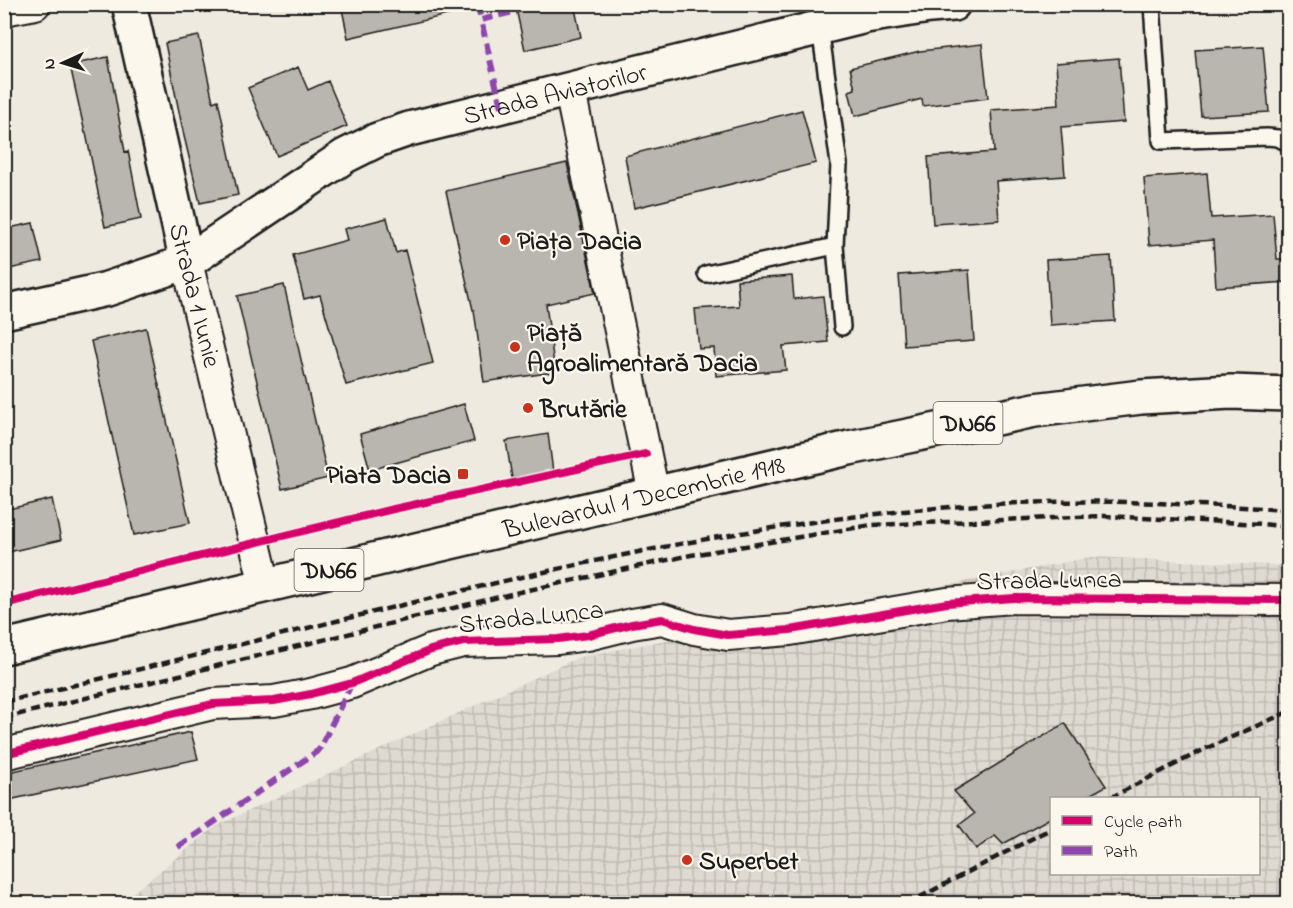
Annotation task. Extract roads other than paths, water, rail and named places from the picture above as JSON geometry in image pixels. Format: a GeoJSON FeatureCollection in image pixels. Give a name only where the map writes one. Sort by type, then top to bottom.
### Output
{"type":"FeatureCollection","features":[{"type":"Feature","properties":{"kind":"main road","name":"Strada 1 Iunie"},"geometry":{"type":"LineString","coordinates":[[129,4],[188,262]]}},
{"type":"Feature","properties":{"kind":"main road","name":"Strada Aviatorilor"},"geometry":{"type":"LineString","coordinates":[[4,312],[107,289],[188,262],[345,156],[377,140],[409,129],[820,28],[885,8],[953,4]]}},
{"type":"Feature","properties":{"kind":"main road","name":"Bulevardul 1 Decembrie 1918"},"geometry":{"type":"LineString","coordinates":[[4,647],[849,447],[1035,410],[1152,397],[1231,392],[1288,394]]}},
{"type":"Feature","properties":{"kind":"street"},"geometry":{"type":"LineString","coordinates":[[4,10],[35,4]]}},
{"type":"Feature","properties":{"kind":"street"},"geometry":{"type":"LineString","coordinates":[[570,91],[654,494]]}},
{"type":"Feature","properties":{"kind":"street","name":"Strada 1 Iunie"},"geometry":{"type":"LineString","coordinates":[[188,262],[265,585]]}},
{"type":"Feature","properties":{"kind":"street","name":"Strada Lunca"},"geometry":{"type":"LineString","coordinates":[[4,754],[213,704],[274,701],[311,694],[352,683],[431,650],[463,642],[558,639],[662,619],[694,629],[728,635],[790,630],[947,603],[1014,598],[1288,600]]}},
{"type":"Feature","properties":{"kind":"lane"},"geometry":{"type":"LineString","coordinates":[[1152,4],[1161,141],[1267,137],[1278,138],[1288,143]]}},
{"type":"Feature","properties":{"kind":"lane"},"geometry":{"type":"LineString","coordinates":[[820,28],[839,164],[835,246],[842,327]]}},
{"type":"Feature","properties":{"kind":"lane"},"geometry":{"type":"LineString","coordinates":[[706,274],[835,246]]}},
{"type":"Feature","properties":{"kind":"railway"},"geometry":{"type":"LineString","coordinates":[[4,702],[524,576],[617,556],[802,524],[894,512],[988,504],[1082,502],[1177,504],[1288,511]]}},
{"type":"Feature","properties":{"kind":"railway"},"geometry":{"type":"LineString","coordinates":[[4,718],[515,593],[691,555],[872,525],[1104,516],[1288,527]]}},
{"type":"Feature","properties":{"kind":"railway"},"geometry":{"type":"LineString","coordinates":[[1112,797],[1205,749],[1288,712]]}},
{"type":"Feature","properties":{"kind":"railway"},"geometry":{"type":"LineString","coordinates":[[907,904],[1050,829]]}},
{"type":"Feature","properties":{"kind":"place","name":"Piața Dacia"},"geometry":{"type":"Point","coordinates":[505,240]}},
{"type":"Feature","properties":{"kind":"place","name":"Piață Agroalimentară Dacia"},"geometry":{"type":"Point","coordinates":[515,347]}},
{"type":"Feature","properties":{"kind":"place","name":"Brutărie"},"geometry":{"type":"Point","coordinates":[528,408]}},
{"type":"Feature","properties":{"kind":"place","name":"Piata Dacia"},"geometry":{"type":"Point","coordinates":[463,474]}},
{"type":"Feature","properties":{"kind":"place","name":"Superbet"},"geometry":{"type":"Point","coordinates":[687,860]}}]}
